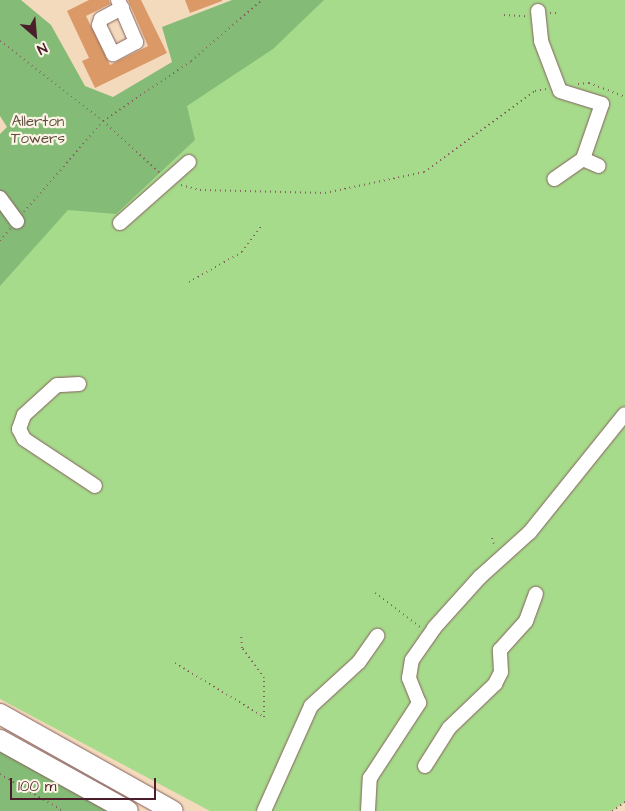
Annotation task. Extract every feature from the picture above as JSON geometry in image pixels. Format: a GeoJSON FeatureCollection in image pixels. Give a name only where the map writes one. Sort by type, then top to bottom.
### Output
{"type":"FeatureCollection","features":[{"type":"Feature","properties":{"kind":"highway"},"geometry":{"type":"LineString","coordinates":[[0,714],[173,811]]}},
{"type":"Feature","properties":{"kind":"highway"},"geometry":{"type":"LineString","coordinates":[[0,740],[128,811]]}},
{"type":"Feature","properties":{"kind":"street"},"geometry":{"type":"LineString","coordinates":[[538,11],[541,41],[558,86],[567,95],[602,104],[583,159],[554,179]]}},
{"type":"Feature","properties":{"kind":"street"},"geometry":{"type":"LineString","coordinates":[[583,159],[599,166]]}},
{"type":"Feature","properties":{"kind":"street"},"geometry":{"type":"LineString","coordinates":[[120,223],[189,162]]}},
{"type":"Feature","properties":{"kind":"street"},"geometry":{"type":"LineString","coordinates":[[0,198],[16,221]]}},
{"type":"Feature","properties":{"kind":"street"},"geometry":{"type":"LineString","coordinates":[[80,384],[57,385],[24,415],[19,429],[24,439],[95,486]]}},
{"type":"Feature","properties":{"kind":"street"},"geometry":{"type":"LineString","coordinates":[[368,811],[370,778],[419,703],[410,668],[429,635],[480,577],[523,540],[625,414]]}},
{"type":"Feature","properties":{"kind":"street"},"geometry":{"type":"LineString","coordinates":[[425,766],[449,728],[495,684],[501,672],[500,650],[526,621],[536,594]]}},
{"type":"Feature","properties":{"kind":"street"},"geometry":{"type":"LineString","coordinates":[[264,811],[311,706],[359,662],[377,636]]}},
{"type":"Feature","properties":{"kind":"path"},"geometry":{"type":"LineString","coordinates":[[0,241],[103,121],[191,61],[262,0]]}},
{"type":"Feature","properties":{"kind":"path"},"geometry":{"type":"LineString","coordinates":[[0,41],[103,121],[168,180],[200,190],[325,194],[424,172],[535,91],[558,86],[589,83],[625,97]]}},
{"type":"Feature","properties":{"kind":"path"},"geometry":{"type":"LineString","coordinates":[[189,282],[242,252],[262,225]]}},
{"type":"Feature","properties":{"kind":"path"},"geometry":{"type":"LineString","coordinates":[[375,593],[429,635]]}},
{"type":"Feature","properties":{"kind":"path"},"geometry":{"type":"LineString","coordinates":[[175,663],[264,717],[264,678],[242,648],[241,633]]}},
{"type":"Feature","properties":{"kind":"path"},"geometry":{"type":"LineString","coordinates":[[0,774],[63,811]]}},
{"type":"Feature","properties":{"kind":"path"},"geometry":{"type":"LineString","coordinates":[[612,811],[625,802]]}},
{"type":"Feature","properties":{"kind":"green space","name":"Allerton Towers"},"geometry":{"type":"Polygon","coordinates":[[[0,0],[21,0],[51,25],[85,86],[113,97],[172,62],[162,27],[232,0],[324,0],[273,49],[187,106],[195,140],[116,214],[68,210],[0,286],[0,134],[7,127],[0,116],[0,0]]]}},
{"type":"Feature","properties":{"kind":"green space"},"geometry":{"type":"Polygon","coordinates":[[[262,0],[625,0],[625,802],[612,811],[210,811],[0,699],[0,241],[262,0]]]}},
{"type":"Feature","properties":{"kind":"green space"},"geometry":{"type":"Polygon","coordinates":[[[0,749],[113,811],[0,811],[0,749]]]}},
{"type":"Feature","properties":{"kind":"building"},"geometry":{"type":"Polygon","coordinates":[[[89,0],[109,0],[110,4],[86,16],[110,65],[148,46],[128,0],[141,0],[167,53],[95,88],[82,61],[89,58],[67,11],[89,0]]]}},
{"type":"Feature","properties":{"kind":"building"},"geometry":{"type":"Polygon","coordinates":[[[185,0],[222,0],[222,1],[190,13],[185,0]]]}}]}
